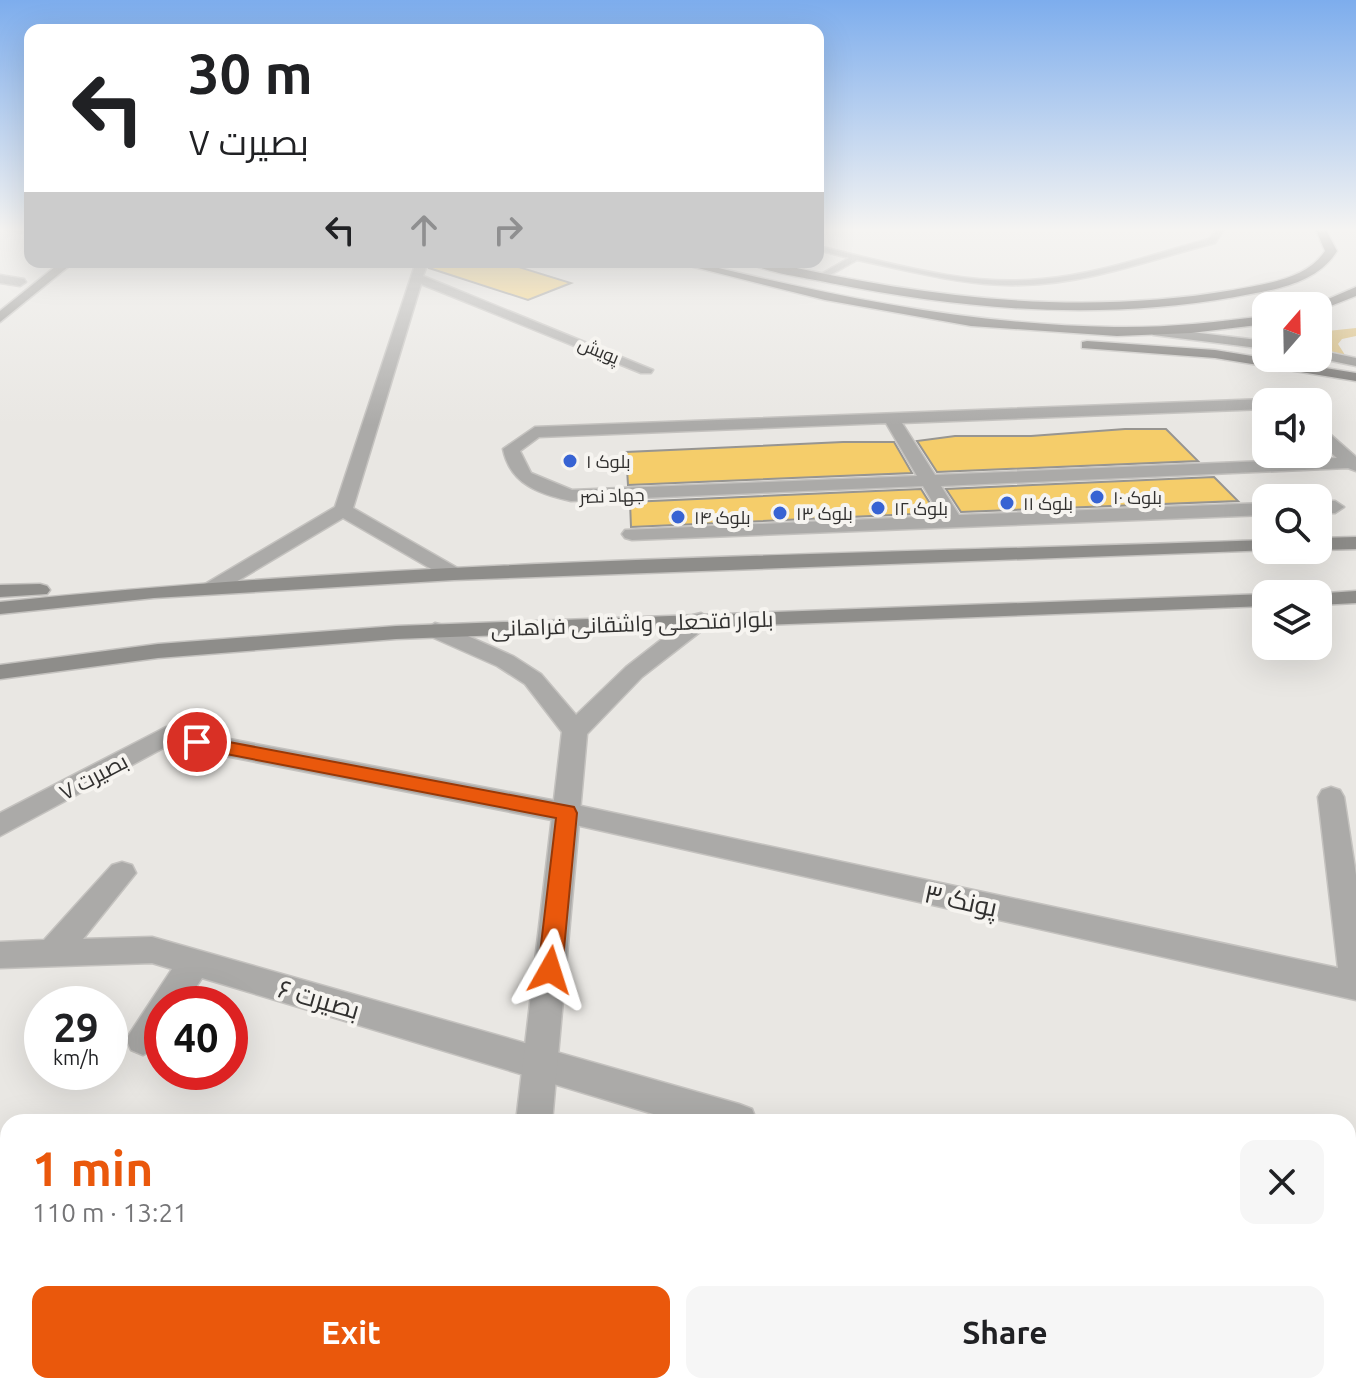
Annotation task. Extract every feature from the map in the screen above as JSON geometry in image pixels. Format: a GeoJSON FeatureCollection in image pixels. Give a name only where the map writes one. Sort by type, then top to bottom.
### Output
{"type":"FeatureCollection","features":[{"type":"Feature","properties":{"kind":"highway"},"geometry":{"type":"LineString","coordinates":[[810,295],[867,308],[960,321],[1075,330],[1158,332],[1252,322]]}},
{"type":"Feature","properties":{"kind":"highway"},"geometry":{"type":"LineString","coordinates":[[810,295],[875,316],[980,333],[1110,348],[1215,354],[1356,377]]}},
{"type":"Feature","properties":{"kind":"highway"},"geometry":{"type":"LineString","coordinates":[[906,295],[991,305],[1070,309],[1150,306],[1220,295]]}},
{"type":"Feature","properties":{"kind":"main road"},"geometry":{"type":"LineString","coordinates":[[0,318],[28,295]]}},
{"type":"Feature","properties":{"kind":"main road"},"geometry":{"type":"LineString","coordinates":[[1158,332],[1252,343]]}},
{"type":"Feature","properties":{"kind":"main road"},"geometry":{"type":"LineString","coordinates":[[1332,357],[1356,362]]}},
{"type":"Feature","properties":{"kind":"main road"},"geometry":{"type":"LineString","coordinates":[[1332,544],[1356,543]]}},
{"type":"Feature","properties":{"kind":"main road"},"geometry":{"type":"LineString","coordinates":[[0,608],[154,592],[454,574],[1252,546]]}},
{"type":"Feature","properties":{"kind":"main road"},"geometry":{"type":"LineString","coordinates":[[0,591],[154,592]]}},
{"type":"Feature","properties":{"kind":"main road"},"geometry":{"type":"LineString","coordinates":[[1332,598],[1356,597]]}},
{"type":"Feature","properties":{"kind":"main road","name":"بلوار فتحعلی واشقانی فراهانی"},"geometry":{"type":"LineString","coordinates":[[0,672],[93,657],[268,640],[435,630],[1252,600]]}},
{"type":"Feature","properties":{"kind":"street","name":"پویش"},"geometry":{"type":"LineString","coordinates":[[343,510],[412,295]]}},
{"type":"Feature","properties":{"kind":"street","name":"پویش"},"geometry":{"type":"LineString","coordinates":[[477,295],[646,370]]}},
{"type":"Feature","properties":{"kind":"street","name":"جهاد نصر"},"geometry":{"type":"LineString","coordinates":[[1252,405],[535,432],[511,449],[518,472],[531,483],[571,496],[1354,464]]}},
{"type":"Feature","properties":{"kind":"street"},"geometry":{"type":"LineString","coordinates":[[891,418],[954,522]]}},
{"type":"Feature","properties":{"kind":"street","name":"جهاد نصر"},"geometry":{"type":"LineString","coordinates":[[1332,444],[1354,464]]}},
{"type":"Feature","properties":{"kind":"street"},"geometry":{"type":"LineString","coordinates":[[212,588],[343,510],[454,574]]}},
{"type":"Feature","properties":{"kind":"street","name":"جهاد نصر"},"geometry":{"type":"LineString","coordinates":[[632,534],[1252,510]]}},
{"type":"Feature","properties":{"kind":"street"},"geometry":{"type":"LineString","coordinates":[[535,1114],[575,731],[634,672],[701,620]]}},
{"type":"Feature","properties":{"kind":"street"},"geometry":{"type":"LineString","coordinates":[[435,630],[505,661],[533,679],[575,731]]}},
{"type":"Feature","properties":{"kind":"street","name":"بصیرت ۷"},"geometry":{"type":"LineString","coordinates":[[0,826],[166,736],[567,813]]}},
{"type":"Feature","properties":{"kind":"street","name":"پونک ۳"},"geometry":{"type":"LineString","coordinates":[[567,813],[1356,985],[1331,797]]}},
{"type":"Feature","properties":{"kind":"street"},"geometry":{"type":"LineString","coordinates":[[52,953],[122,873]]}},
{"type":"Feature","properties":{"kind":"street","name":"بصیرت ۶"},"geometry":{"type":"LineString","coordinates":[[0,955],[152,950],[712,1114]]}},
{"type":"Feature","properties":{"kind":"street"},"geometry":{"type":"LineString","coordinates":[[179,986],[195,962]]}},
{"type":"Feature","properties":{"kind":"shaded area"},"geometry":{"type":"Polygon","coordinates":[[[1356,328],[1356,336],[1342,339],[1338,344],[1345,355],[1332,352],[1332,331],[1356,328]]]}},
{"type":"Feature","properties":{"kind":"building"},"geometry":{"type":"Polygon","coordinates":[[[513,295],[541,295],[528,300],[513,295]]]}},
{"type":"Feature","properties":{"kind":"building"},"geometry":{"type":"Polygon","coordinates":[[[1166,429],[1198,461],[937,472],[917,441],[955,436],[1031,436],[1166,429]]]}},
{"type":"Feature","properties":{"kind":"building"},"geometry":{"type":"Polygon","coordinates":[[[894,442],[912,473],[628,485],[626,452],[894,442]]]}},
{"type":"Feature","properties":{"kind":"building"},"geometry":{"type":"Polygon","coordinates":[[[1214,477],[1238,501],[961,512],[946,489],[1214,477]]]}},
{"type":"Feature","properties":{"kind":"building"},"geometry":{"type":"Polygon","coordinates":[[[921,489],[936,513],[631,527],[630,502],[921,489]]]}},
{"type":"Feature","properties":{"kind":"place","name":"بلوک ۱"},"geometry":{"type":"Point","coordinates":[570,461]}},
{"type":"Feature","properties":{"kind":"place","name":"بلوک ۱۰"},"geometry":{"type":"Point","coordinates":[1097,497]}},
{"type":"Feature","properties":{"kind":"place","name":"بلوک ۱۱"},"geometry":{"type":"Point","coordinates":[1007,503]}},
{"type":"Feature","properties":{"kind":"place","name":"بلوک ۱۲"},"geometry":{"type":"Point","coordinates":[878,508]}},
{"type":"Feature","properties":{"kind":"place","name":"بلوک ۱۳"},"geometry":{"type":"Point","coordinates":[780,513]}},
{"type":"Feature","properties":{"kind":"place","name":"بلوک ۱۴"},"geometry":{"type":"Point","coordinates":[678,517]}},
{"type":"Feature","properties":{"kind":"route"},"geometry":{"type":"LineString","coordinates":[[197,742],[567,813],[550,970]]}}]}
